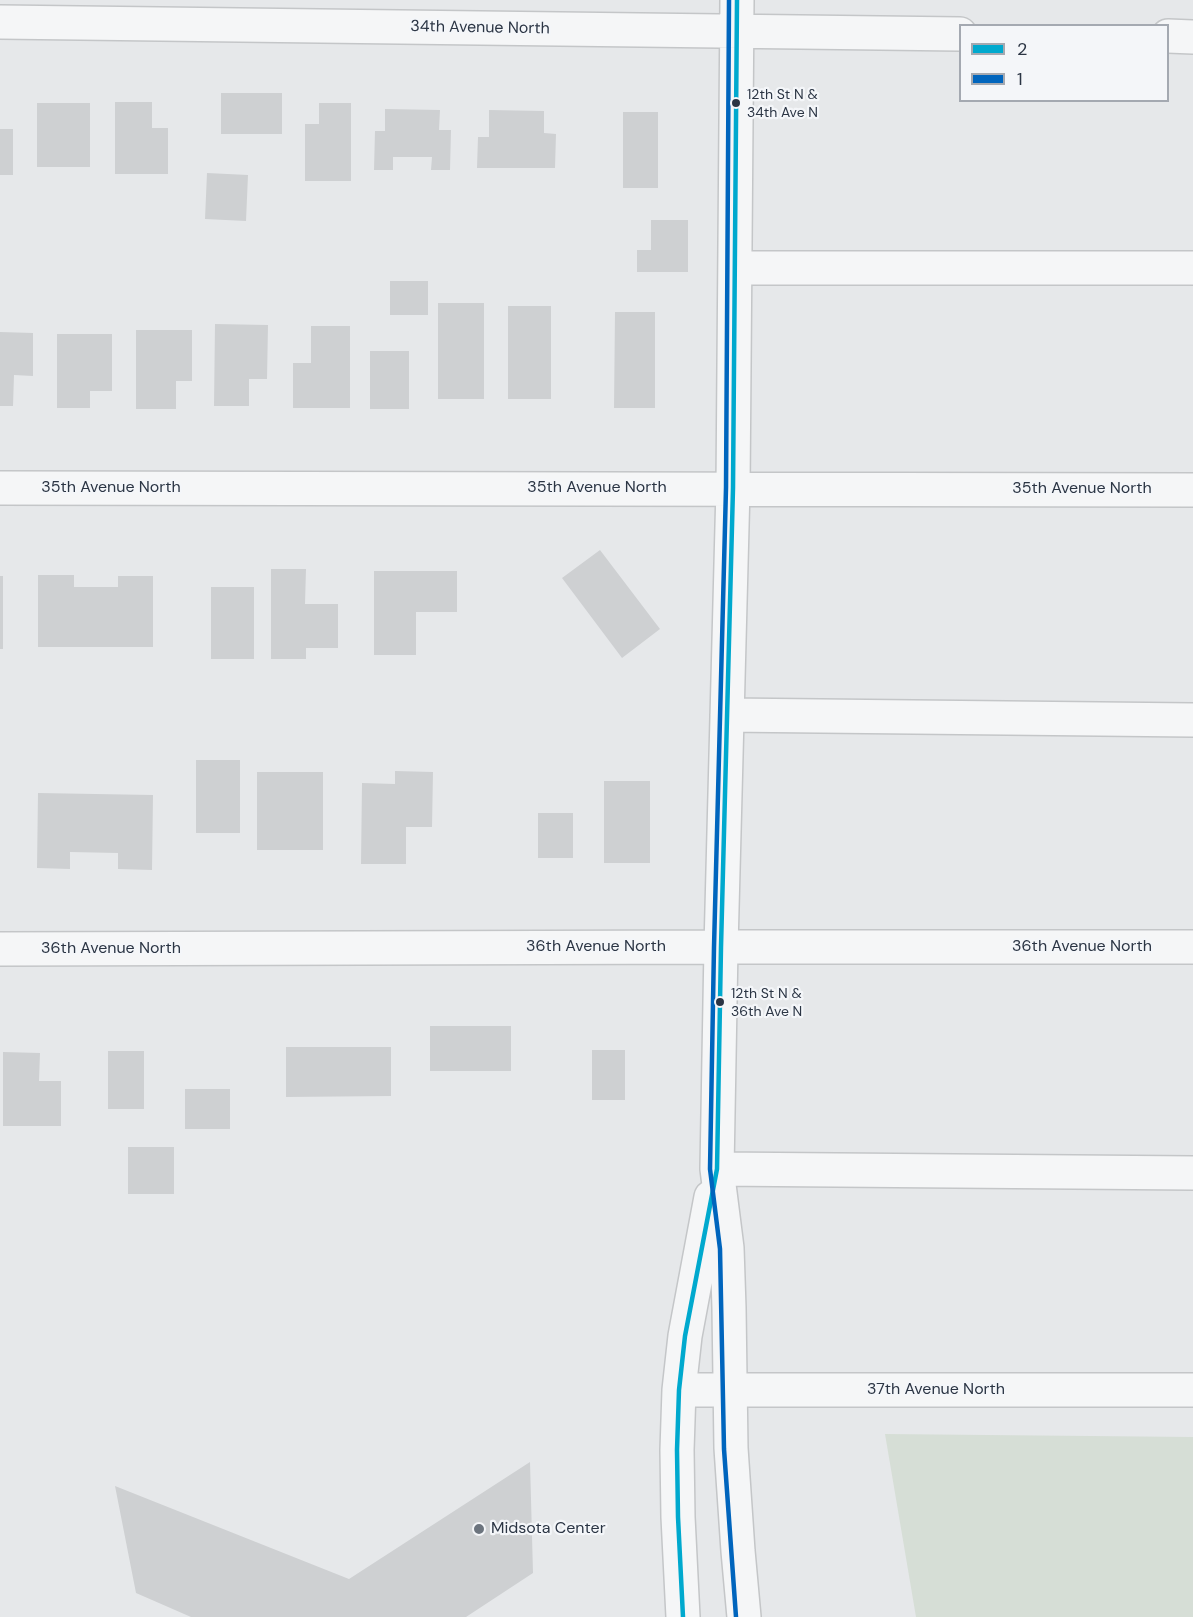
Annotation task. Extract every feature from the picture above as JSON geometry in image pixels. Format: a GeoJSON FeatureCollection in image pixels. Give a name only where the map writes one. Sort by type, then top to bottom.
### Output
{"type":"FeatureCollection","features":[{"type":"Feature","properties":{"kind":"street","name":"34th Avenue North"},"geometry":{"type":"LineString","coordinates":[[0,22],[737,16],[959,34]]}},
{"type":"Feature","properties":{"kind":"street"},"geometry":{"type":"LineString","coordinates":[[737,16],[733,488],[717,1169],[727,1248],[731,1448],[744,1617]]}},
{"type":"Feature","properties":{"kind":"street"},"geometry":{"type":"LineString","coordinates":[[1169,36],[1193,37]]}},
{"type":"Feature","properties":{"kind":"street"},"geometry":{"type":"LineString","coordinates":[[735,267],[1193,268]]}},
{"type":"Feature","properties":{"kind":"street","name":"35th Avenue North"},"geometry":{"type":"LineString","coordinates":[[0,488],[1193,490]]}},
{"type":"Feature","properties":{"kind":"street"},"geometry":{"type":"LineString","coordinates":[[727,715],[1193,720]]}},
{"type":"Feature","properties":{"kind":"street","name":"36th Avenue North"},"geometry":{"type":"LineString","coordinates":[[0,949],[1193,947]]}},
{"type":"Feature","properties":{"kind":"street"},"geometry":{"type":"LineString","coordinates":[[717,1169],[1193,1173]]}},
{"type":"Feature","properties":{"kind":"street"},"geometry":{"type":"LineString","coordinates":[[683,1617],[676,1449],[679,1390],[685,1336],[717,1169]]}},
{"type":"Feature","properties":{"kind":"street","name":"37th Avenue North"},"geometry":{"type":"LineString","coordinates":[[679,1390],[1193,1390]]}},
{"type":"Feature","properties":{"kind":"shaded area"},"geometry":{"type":"Polygon","coordinates":[[[885,1434],[1193,1437],[1193,1617],[916,1617],[885,1434]]]}},
{"type":"Feature","properties":{"kind":"building"},"geometry":{"type":"Polygon","coordinates":[[[221,93],[282,93],[282,134],[221,134],[221,93]]]}},
{"type":"Feature","properties":{"kind":"building"},"geometry":{"type":"Polygon","coordinates":[[[115,102],[152,102],[152,128],[168,128],[168,174],[115,174],[115,102]]]}},
{"type":"Feature","properties":{"kind":"building"},"geometry":{"type":"Polygon","coordinates":[[[37,103],[90,103],[90,167],[37,167],[37,103]]]}},
{"type":"Feature","properties":{"kind":"building"},"geometry":{"type":"Polygon","coordinates":[[[319,103],[351,103],[351,181],[305,181],[305,124],[319,124],[319,103]]]}},
{"type":"Feature","properties":{"kind":"building"},"geometry":{"type":"Polygon","coordinates":[[[385,109],[440,110],[439,130],[451,130],[450,170],[431,170],[432,157],[393,157],[393,170],[374,170],[375,131],[385,131],[385,109]]]}},
{"type":"Feature","properties":{"kind":"building"},"geometry":{"type":"Polygon","coordinates":[[[489,110],[544,111],[544,133],[556,134],[555,168],[477,168],[478,137],[489,137],[489,110]]]}},
{"type":"Feature","properties":{"kind":"building"},"geometry":{"type":"Polygon","coordinates":[[[623,112],[658,112],[658,188],[623,188],[623,112]]]}},
{"type":"Feature","properties":{"kind":"building"},"geometry":{"type":"Polygon","coordinates":[[[0,129],[13,129],[13,175],[0,175],[0,129]]]}},
{"type":"Feature","properties":{"kind":"building"},"geometry":{"type":"Polygon","coordinates":[[[207,173],[248,175],[246,221],[205,219],[207,173]]]}},
{"type":"Feature","properties":{"kind":"building"},"geometry":{"type":"Polygon","coordinates":[[[651,220],[688,220],[688,272],[637,272],[637,250],[651,250],[651,220]]]}},
{"type":"Feature","properties":{"kind":"building"},"geometry":{"type":"Polygon","coordinates":[[[390,281],[428,281],[428,315],[390,315],[390,281]]]}},
{"type":"Feature","properties":{"kind":"building"},"geometry":{"type":"Polygon","coordinates":[[[438,303],[484,303],[484,399],[438,399],[438,303]]]}},
{"type":"Feature","properties":{"kind":"building"},"geometry":{"type":"Polygon","coordinates":[[[508,306],[551,306],[551,399],[508,399],[508,306]]]}},
{"type":"Feature","properties":{"kind":"building"},"geometry":{"type":"Polygon","coordinates":[[[615,312],[655,312],[655,408],[614,408],[615,312]]]}},
{"type":"Feature","properties":{"kind":"building"},"geometry":{"type":"Polygon","coordinates":[[[215,324],[268,325],[267,379],[249,379],[249,406],[214,406],[215,324]]]}},
{"type":"Feature","properties":{"kind":"building"},"geometry":{"type":"Polygon","coordinates":[[[311,326],[350,326],[350,408],[293,408],[293,363],[311,363],[311,326]]]}},
{"type":"Feature","properties":{"kind":"building"},"geometry":{"type":"Polygon","coordinates":[[[136,330],[192,330],[192,381],[176,381],[176,409],[136,409],[136,330]]]}},
{"type":"Feature","properties":{"kind":"building"},"geometry":{"type":"Polygon","coordinates":[[[0,332],[33,333],[33,376],[14,375],[13,406],[0,406],[0,332]]]}},
{"type":"Feature","properties":{"kind":"building"},"geometry":{"type":"Polygon","coordinates":[[[57,334],[112,334],[112,391],[90,391],[90,408],[57,408],[57,334]]]}},
{"type":"Feature","properties":{"kind":"building"},"geometry":{"type":"Polygon","coordinates":[[[370,351],[409,351],[409,409],[370,409],[370,351]]]}},
{"type":"Feature","properties":{"kind":"building"},"geometry":{"type":"Polygon","coordinates":[[[600,550],[660,629],[622,658],[562,578],[600,550]]]}},
{"type":"Feature","properties":{"kind":"building"},"geometry":{"type":"Polygon","coordinates":[[[271,569],[306,569],[305,604],[338,604],[338,648],[306,648],[306,659],[271,659],[271,569]]]}},
{"type":"Feature","properties":{"kind":"building"},"geometry":{"type":"Polygon","coordinates":[[[374,571],[457,571],[457,612],[416,612],[416,655],[374,655],[374,571]]]}},
{"type":"Feature","properties":{"kind":"building"},"geometry":{"type":"Polygon","coordinates":[[[38,575],[74,575],[74,587],[118,587],[118,576],[153,576],[153,647],[38,647],[38,575]]]}},
{"type":"Feature","properties":{"kind":"building"},"geometry":{"type":"Polygon","coordinates":[[[0,576],[3,576],[3,649],[0,649],[0,576]]]}},
{"type":"Feature","properties":{"kind":"building"},"geometry":{"type":"Polygon","coordinates":[[[211,587],[254,587],[254,659],[211,659],[211,587]]]}},
{"type":"Feature","properties":{"kind":"building"},"geometry":{"type":"Polygon","coordinates":[[[196,760],[240,760],[240,833],[196,833],[196,760]]]}},
{"type":"Feature","properties":{"kind":"building"},"geometry":{"type":"Polygon","coordinates":[[[395,771],[433,772],[432,827],[406,827],[406,864],[361,864],[362,783],[395,784],[395,771]]]}},
{"type":"Feature","properties":{"kind":"building"},"geometry":{"type":"Polygon","coordinates":[[[257,772],[323,772],[323,850],[257,850],[257,772]]]}},
{"type":"Feature","properties":{"kind":"building"},"geometry":{"type":"Polygon","coordinates":[[[604,781],[650,781],[650,863],[604,863],[604,781]]]}},
{"type":"Feature","properties":{"kind":"building"},"geometry":{"type":"Polygon","coordinates":[[[38,793],[153,795],[152,870],[118,869],[118,853],[70,852],[70,869],[37,868],[38,793]]]}},
{"type":"Feature","properties":{"kind":"building"},"geometry":{"type":"Polygon","coordinates":[[[538,813],[573,813],[573,858],[538,858],[538,813]]]}},
{"type":"Feature","properties":{"kind":"building"},"geometry":{"type":"Polygon","coordinates":[[[430,1026],[511,1026],[511,1071],[430,1071],[430,1026]]]}},
{"type":"Feature","properties":{"kind":"building"},"geometry":{"type":"Polygon","coordinates":[[[286,1047],[391,1047],[391,1096],[286,1097],[286,1047]]]}},
{"type":"Feature","properties":{"kind":"building"},"geometry":{"type":"Polygon","coordinates":[[[592,1050],[625,1050],[625,1100],[592,1100],[592,1050]]]}},
{"type":"Feature","properties":{"kind":"building"},"geometry":{"type":"Polygon","coordinates":[[[108,1051],[144,1051],[144,1109],[108,1109],[108,1051]]]}},
{"type":"Feature","properties":{"kind":"building"},"geometry":{"type":"Polygon","coordinates":[[[3,1052],[40,1053],[39,1081],[61,1081],[61,1126],[3,1126],[3,1052]]]}},
{"type":"Feature","properties":{"kind":"building"},"geometry":{"type":"Polygon","coordinates":[[[185,1089],[230,1089],[230,1129],[185,1129],[185,1089]]]}},
{"type":"Feature","properties":{"kind":"building"},"geometry":{"type":"Polygon","coordinates":[[[128,1147],[174,1147],[174,1194],[128,1194],[128,1147]]]}},
{"type":"Feature","properties":{"kind":"building","name":"Midsota Center"},"geometry":{"type":"Polygon","coordinates":[[[530,1462],[533,1573],[466,1617],[191,1617],[136,1593],[115,1486],[349,1579],[530,1462]]]}},
{"type":"Feature","properties":{"kind":"transit line","name":"1"},"geometry":{"type":"LineString","coordinates":[[729,0],[726,488],[710,1169],[720,1249],[724,1449],[736,1617]]}},
{"type":"Feature","properties":{"kind":"transit line","name":"2"},"geometry":{"type":"LineString","coordinates":[[683,1617],[678,1517],[679,1390],[685,1336],[717,1169],[733,488],[737,0]]}},
{"type":"Feature","properties":{"kind":"place","name":"12th St N & 34th Ave N"},"geometry":{"type":"Point","coordinates":[736,103]}},
{"type":"Feature","properties":{"kind":"place","name":"12th St N & 36th Ave N"},"geometry":{"type":"Point","coordinates":[720,1002]}},
{"type":"Feature","properties":{"kind":"place","name":"Midsota Center"},"geometry":{"type":"Point","coordinates":[479,1529]}}]}
